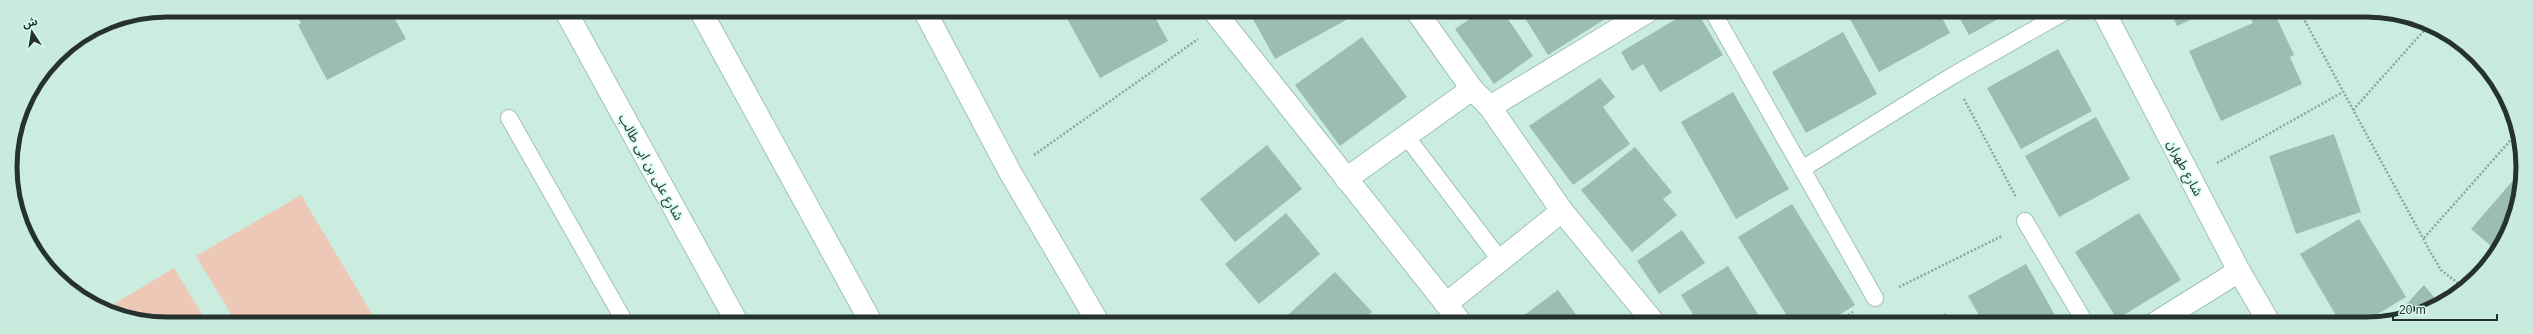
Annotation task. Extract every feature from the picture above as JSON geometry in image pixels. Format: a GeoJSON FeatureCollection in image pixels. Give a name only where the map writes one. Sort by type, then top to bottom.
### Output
{"type":"FeatureCollection","features":[{"type":"Feature","properties":{"kind":"street","name":"شارع على بن ابى طالب"},"geometry":{"type":"LineString","coordinates":[[569,17],[734,317]]}},
{"type":"Feature","properties":{"kind":"street"},"geometry":{"type":"LineString","coordinates":[[704,17],[868,317]]}},
{"type":"Feature","properties":{"kind":"street"},"geometry":{"type":"LineString","coordinates":[[928,17],[1010,172],[1095,317]]}},
{"type":"Feature","properties":{"kind":"street"},"geometry":{"type":"LineString","coordinates":[[1219,17],[1456,317]]}},
{"type":"Feature","properties":{"kind":"street"},"geometry":{"type":"LineString","coordinates":[[1421,17],[1472,89],[1490,108],[1562,211],[1649,317]]}},
{"type":"Feature","properties":{"kind":"street"},"geometry":{"type":"LineString","coordinates":[[1490,108],[1639,17]]}},
{"type":"Feature","properties":{"kind":"street","name":"شارع طهران"},"geometry":{"type":"LineString","coordinates":[[2107,17],[2239,271],[2266,317]]}},
{"type":"Feature","properties":{"kind":"street"},"geometry":{"type":"LineString","coordinates":[[1346,179],[1472,89]]}},
{"type":"Feature","properties":{"kind":"street"},"geometry":{"type":"LineString","coordinates":[[1446,304],[1562,211]]}},
{"type":"Feature","properties":{"kind":"street"},"geometry":{"type":"LineString","coordinates":[[2165,317],[2239,271]]}},
{"type":"Feature","properties":{"kind":"lane"},"geometry":{"type":"LineString","coordinates":[[1716,17],[1875,298]]}},
{"type":"Feature","properties":{"kind":"lane"},"geometry":{"type":"LineString","coordinates":[[1802,169],[1952,76],[2056,17]]}},
{"type":"Feature","properties":{"kind":"lane"},"geometry":{"type":"LineString","coordinates":[[509,118],[622,317]]}},
{"type":"Feature","properties":{"kind":"lane"},"geometry":{"type":"LineString","coordinates":[[1406,136],[1500,261]]}},
{"type":"Feature","properties":{"kind":"lane"},"geometry":{"type":"LineString","coordinates":[[2025,221],[2082,317]]}},
{"type":"Feature","properties":{"kind":"path"},"geometry":{"type":"LineString","coordinates":[[1010,172],[1217,17]]}},
{"type":"Feature","properties":{"kind":"path"},"geometry":{"type":"LineString","coordinates":[[2303,17],[2441,270],[2459,285]]}},
{"type":"Feature","properties":{"kind":"path"},"geometry":{"type":"LineString","coordinates":[[2353,110],[2425,29]]}},
{"type":"Feature","properties":{"kind":"path"},"geometry":{"type":"LineString","coordinates":[[1846,317],[1875,298],[2017,228],[2025,221],[2023,210],[1952,76]]}},
{"type":"Feature","properties":{"kind":"path"},"geometry":{"type":"LineString","coordinates":[[2190,178],[2343,92]]}},
{"type":"Feature","properties":{"kind":"path"},"geometry":{"type":"LineString","coordinates":[[2424,238],[2513,138]]}},
{"type":"Feature","properties":{"kind":"shaded area"},"geometry":{"type":"Polygon","coordinates":[[[301,195],[374,317],[233,317],[196,256],[301,195]]]}},
{"type":"Feature","properties":{"kind":"shaded area"},"geometry":{"type":"Polygon","coordinates":[[[174,268],[204,317],[147,316],[110,306],[174,268]]]}},
{"type":"Feature","properties":{"kind":"building"},"geometry":{"type":"Polygon","coordinates":[[[298,17],[394,17],[406,39],[327,80],[298,25],[301,23],[298,17]]]}},
{"type":"Feature","properties":{"kind":"building"},"geometry":{"type":"Polygon","coordinates":[[[1066,17],[1155,17],[1168,41],[1100,78],[1066,17]]]}},
{"type":"Feature","properties":{"kind":"building"},"geometry":{"type":"Polygon","coordinates":[[[1252,17],[1344,17],[1346,20],[1275,59],[1252,17]]]}},
{"type":"Feature","properties":{"kind":"building"},"geometry":{"type":"Polygon","coordinates":[[[1473,17],[1507,17],[1533,56],[1494,84],[1455,29],[1473,17]]]}},
{"type":"Feature","properties":{"kind":"building"},"geometry":{"type":"Polygon","coordinates":[[[1524,17],[1608,17],[1548,55],[1524,17]]]}},
{"type":"Feature","properties":{"kind":"building"},"geometry":{"type":"Polygon","coordinates":[[[1679,17],[1700,17],[1723,55],[1660,92],[1643,64],[1632,71],[1621,52],[1679,17]]]}},
{"type":"Feature","properties":{"kind":"building"},"geometry":{"type":"Polygon","coordinates":[[[1849,17],[1942,17],[1950,33],[1879,72],[1849,17]]]}},
{"type":"Feature","properties":{"kind":"building"},"geometry":{"type":"Polygon","coordinates":[[[1959,17],[2001,17],[1969,35],[1959,17]]]}},
{"type":"Feature","properties":{"kind":"building"},"geometry":{"type":"Polygon","coordinates":[[[2173,17],[2196,17],[2177,26],[2173,17]]]}},
{"type":"Feature","properties":{"kind":"building"},"geometry":{"type":"Polygon","coordinates":[[[2250,17],[2276,17],[2294,55],[2290,57],[2302,84],[2221,121],[2189,51],[2253,23],[2250,17]]]}},
{"type":"Feature","properties":{"kind":"building"},"geometry":{"type":"Polygon","coordinates":[[[1843,32],[1877,94],[1806,133],[1772,72],[1843,32]]]}},
{"type":"Feature","properties":{"kind":"building"},"geometry":{"type":"Polygon","coordinates":[[[1362,37],[1407,97],[1340,146],[1295,85],[1362,37]]]}},
{"type":"Feature","properties":{"kind":"building"},"geometry":{"type":"Polygon","coordinates":[[[2058,49],[2092,111],[2021,149],[1987,88],[2058,49]]]}},
{"type":"Feature","properties":{"kind":"building"},"geometry":{"type":"Polygon","coordinates":[[[1600,78],[1615,97],[1603,107],[1630,144],[1573,185],[1529,126],[1600,78]]]}},
{"type":"Feature","properties":{"kind":"building"},"geometry":{"type":"Polygon","coordinates":[[[1733,92],[1789,189],[1736,219],[1681,122],[1733,92]]]}},
{"type":"Feature","properties":{"kind":"building"},"geometry":{"type":"Polygon","coordinates":[[[2096,117],[2130,179],[2059,217],[2025,156],[2096,117]]]}},
{"type":"Feature","properties":{"kind":"building"},"geometry":{"type":"Polygon","coordinates":[[[2334,134],[2361,212],[2296,234],[2269,156],[2334,134]]]}},
{"type":"Feature","properties":{"kind":"building"},"geometry":{"type":"Polygon","coordinates":[[[1267,145],[1302,189],[1235,242],[1200,199],[1267,145]]]}},
{"type":"Feature","properties":{"kind":"building"},"geometry":{"type":"Polygon","coordinates":[[[1635,147],[1672,192],[1663,199],[1677,215],[1632,252],[1581,190],[1635,147]]]}},
{"type":"Feature","properties":{"kind":"building"},"geometry":{"type":"Polygon","coordinates":[[[2516,177],[2511,206],[2505,224],[2493,247],[2471,229],[2516,177]]]}},
{"type":"Feature","properties":{"kind":"building"},"geometry":{"type":"Polygon","coordinates":[[[1792,204],[1855,305],[1836,317],[1788,317],[1738,237],[1792,204]]]}},
{"type":"Feature","properties":{"kind":"building"},"geometry":{"type":"Polygon","coordinates":[[[1286,213],[1320,254],[1259,304],[1225,264],[1286,213]]]}},
{"type":"Feature","properties":{"kind":"building"},"geometry":{"type":"Polygon","coordinates":[[[2139,213],[2181,280],[2120,317],[2116,317],[2075,252],[2139,213]]]}},
{"type":"Feature","properties":{"kind":"building"},"geometry":{"type":"Polygon","coordinates":[[[2359,219],[2406,297],[2373,317],[2337,317],[2300,254],[2359,219]]]}},
{"type":"Feature","properties":{"kind":"building"},"geometry":{"type":"Polygon","coordinates":[[[1682,230],[1705,263],[1659,294],[1637,261],[1682,230]]]}},
{"type":"Feature","properties":{"kind":"building"},"geometry":{"type":"Polygon","coordinates":[[[2026,264],[2056,317],[1980,317],[1968,296],[2026,264]]]}},
{"type":"Feature","properties":{"kind":"building"},"geometry":{"type":"Polygon","coordinates":[[[1728,266],[1760,317],[1695,317],[1681,295],[1728,266]]]}},
{"type":"Feature","properties":{"kind":"building"},"geometry":{"type":"Polygon","coordinates":[[[1335,272],[1372,312],[1367,317],[1286,317],[1335,272]]]}},
{"type":"Feature","properties":{"kind":"building"},"geometry":{"type":"Polygon","coordinates":[[[2424,285],[2436,300],[2423,306],[2398,313],[2424,285]]]}},
{"type":"Feature","properties":{"kind":"building"},"geometry":{"type":"Polygon","coordinates":[[[1558,290],[1578,317],[1521,317],[1558,290]]]}},
{"type":"Feature","properties":{"kind":"building"},"geometry":{"type":"Polygon","coordinates":[[[1945,313],[1947,317],[1938,317],[1945,313]]]}}]}
